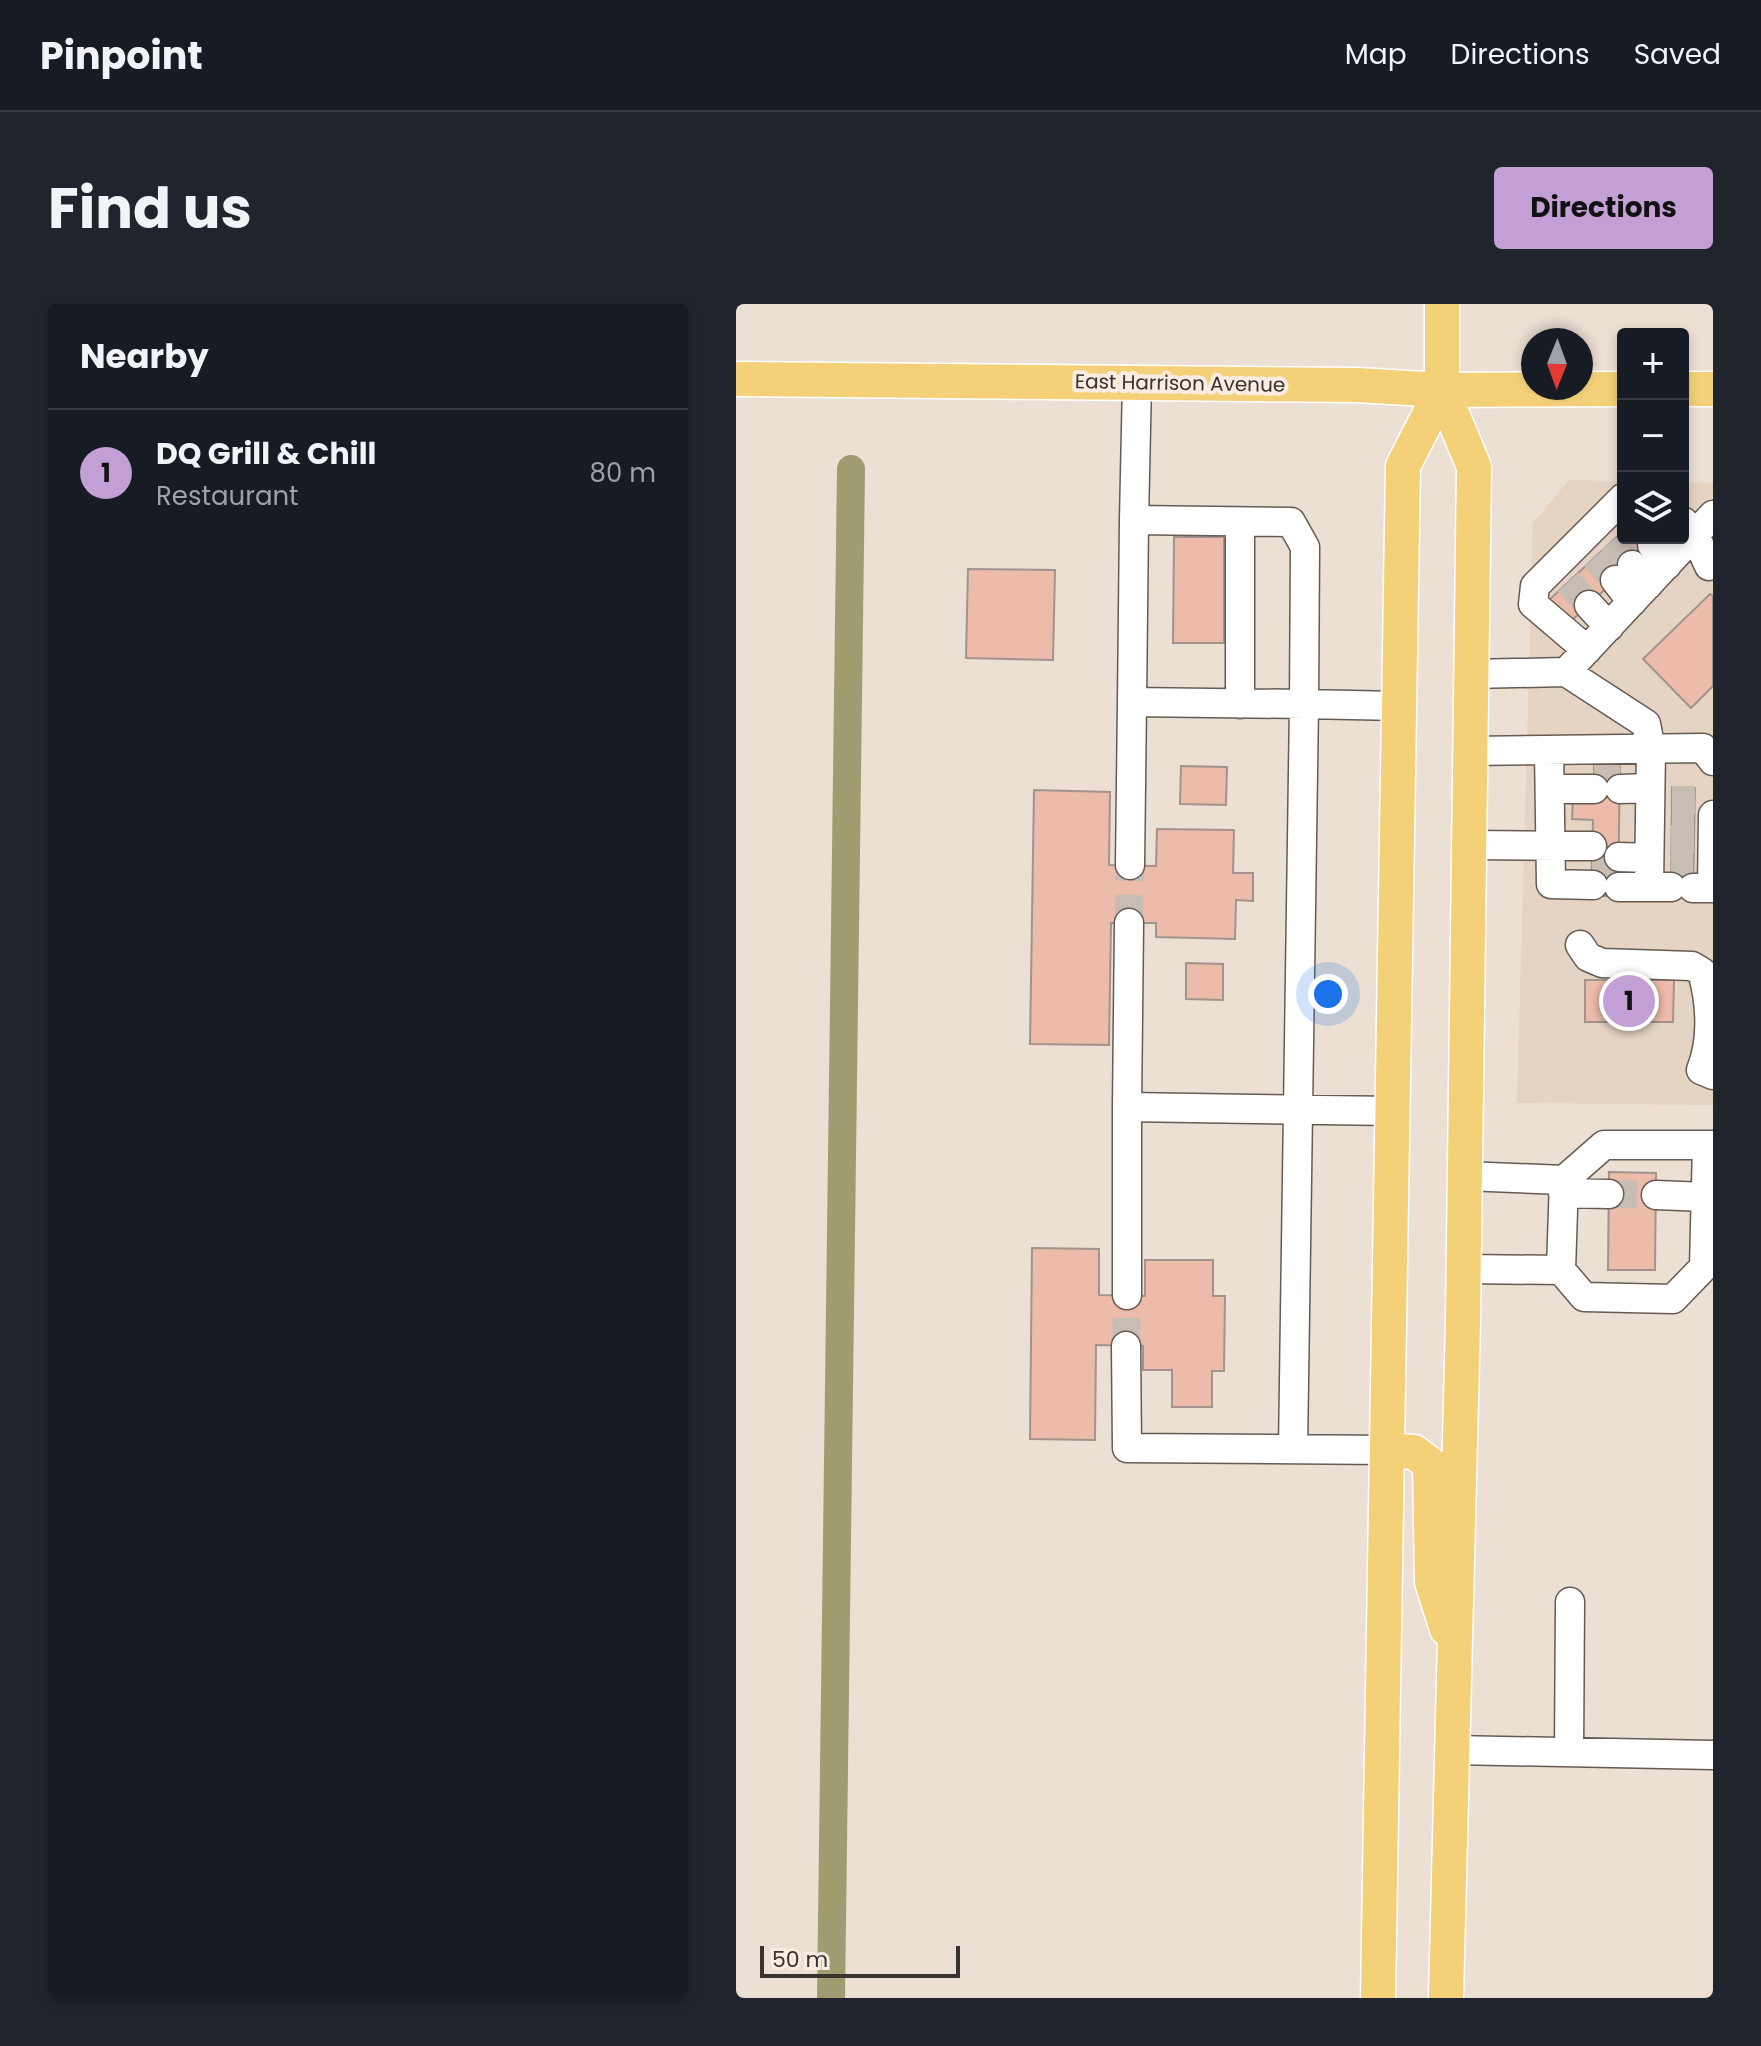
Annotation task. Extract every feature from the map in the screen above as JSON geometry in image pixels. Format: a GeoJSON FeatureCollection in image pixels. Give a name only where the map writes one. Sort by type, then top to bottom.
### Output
{"type":"FeatureCollection","features":[{"type":"Feature","properties":{"kind":"main road"},"geometry":{"type":"LineString","coordinates":[[1442,304],[1442,390],[1474,467],[1464,1269],[1446,1998]]}},
{"type":"Feature","properties":{"kind":"main road","name":"East Harrison Avenue"},"geometry":{"type":"LineString","coordinates":[[736,379],[1357,385],[1442,390],[1617,389]]}},
{"type":"Feature","properties":{"kind":"main road"},"geometry":{"type":"LineString","coordinates":[[1689,389],[1713,389]]}},
{"type":"Feature","properties":{"kind":"main road"},"geometry":{"type":"LineString","coordinates":[[1378,1998],[1403,466],[1442,390]]}},
{"type":"Feature","properties":{"kind":"main road"},"geometry":{"type":"LineString","coordinates":[[1387,1450],[1414,1452],[1430,1464],[1432,1582],[1455,1656]]}},
{"type":"Feature","properties":{"kind":"lane"},"geometry":{"type":"LineString","coordinates":[[1130,865],[1137,383]]}},
{"type":"Feature","properties":{"kind":"lane"},"geometry":{"type":"LineString","coordinates":[[1587,650],[1533,604],[1535,586],[1562,574],[1596,541],[1617,509]]}},
{"type":"Feature","properties":{"kind":"lane"},"geometry":{"type":"LineString","coordinates":[[1134,520],[1291,522],[1305,547],[1293,1449]]}},
{"type":"Feature","properties":{"kind":"lane"},"geometry":{"type":"LineString","coordinates":[[1240,522],[1240,704]]}},
{"type":"Feature","properties":{"kind":"lane"},"geometry":{"type":"LineString","coordinates":[[1566,672],[1609,627],[1641,574],[1697,524],[1709,566],[1713,565]]}},
{"type":"Feature","properties":{"kind":"lane"},"geometry":{"type":"LineString","coordinates":[[1589,605],[1609,627]]}},
{"type":"Feature","properties":{"kind":"lane"},"geometry":{"type":"LineString","coordinates":[[1472,674],[1566,672],[1646,724],[1674,833]]}},
{"type":"Feature","properties":{"kind":"lane"},"geometry":{"type":"LineString","coordinates":[[1132,702],[1399,706]]}},
{"type":"Feature","properties":{"kind":"lane"},"geometry":{"type":"LineString","coordinates":[[1550,769],[1551,884],[1606,865],[1674,833],[1703,748],[1713,761]]}},
{"type":"Feature","properties":{"kind":"lane"},"geometry":{"type":"LineString","coordinates":[[1471,751],[1607,778],[1674,833]]}},
{"type":"Feature","properties":{"kind":"lane"},"geometry":{"type":"LineString","coordinates":[[1550,769],[1674,833]]}},
{"type":"Feature","properties":{"kind":"lane"},"geometry":{"type":"LineString","coordinates":[[1470,845],[1606,865]]}},
{"type":"Feature","properties":{"kind":"lane"},"geometry":{"type":"LineString","coordinates":[[1127,1295],[1129,923]]}},
{"type":"Feature","properties":{"kind":"lane"},"geometry":{"type":"LineString","coordinates":[[1580,945],[1588,957],[1602,963],[1692,966],[1702,972],[1707,987],[1710,1033],[1707,1072]]}},
{"type":"Feature","properties":{"kind":"lane"},"geometry":{"type":"LineString","coordinates":[[1127,1107],[1392,1111]]}},
{"type":"Feature","properties":{"kind":"lane"},"geometry":{"type":"LineString","coordinates":[[1604,1145],[1710,1145],[1705,1197],[1704,1267],[1673,1299],[1584,1297],[1561,1270],[1564,1186],[1604,1145]]}},
{"type":"Feature","properties":{"kind":"lane"},"geometry":{"type":"LineString","coordinates":[[1465,1176],[1609,1194]]}},
{"type":"Feature","properties":{"kind":"lane"},"geometry":{"type":"LineString","coordinates":[[1656,1195],[1705,1197]]}},
{"type":"Feature","properties":{"kind":"lane"},"geometry":{"type":"LineString","coordinates":[[1464,1269],[1561,1270]]}},
{"type":"Feature","properties":{"kind":"lane"},"geometry":{"type":"LineString","coordinates":[[1126,1346],[1127,1448],[1387,1450]]}},
{"type":"Feature","properties":{"kind":"lane"},"geometry":{"type":"LineString","coordinates":[[1569,1752],[1570,1602]]}},
{"type":"Feature","properties":{"kind":"lane"},"geometry":{"type":"LineString","coordinates":[[1453,1750],[1713,1755]]}},
{"type":"Feature","properties":{"kind":"shaded area"},"geometry":{"type":"Polygon","coordinates":[[[1569,480],[1617,481],[1617,544],[1689,544],[1689,482],[1713,483],[1713,1105],[1517,1103],[1533,523],[1569,480]]]}},
{"type":"Feature","properties":{"kind":"building"},"geometry":{"type":"Polygon","coordinates":[[[1174,537],[1224,537],[1224,643],[1173,643],[1174,537]]]}},
{"type":"Feature","properties":{"kind":"building"},"geometry":{"type":"Polygon","coordinates":[[[1617,537],[1617,544],[1654,544],[1568,624],[1547,602],[1617,537]]]}},
{"type":"Feature","properties":{"kind":"building"},"geometry":{"type":"Polygon","coordinates":[[[968,569],[1055,570],[1053,660],[966,658],[968,569]]]}},
{"type":"Feature","properties":{"kind":"building"},"geometry":{"type":"Polygon","coordinates":[[[1710,594],[1713,596],[1713,686],[1691,708],[1643,659],[1710,594]]]}},
{"type":"Feature","properties":{"kind":"building"},"geometry":{"type":"Polygon","coordinates":[[[1594,759],[1620,760],[1618,896],[1591,896],[1593,820],[1572,819],[1573,797],[1594,797],[1594,759]]]}},
{"type":"Feature","properties":{"kind":"building"},"geometry":{"type":"Polygon","coordinates":[[[1181,766],[1227,767],[1226,805],[1180,804],[1181,766]]]}},
{"type":"Feature","properties":{"kind":"building"},"geometry":{"type":"Polygon","coordinates":[[[1672,787],[1695,788],[1693,895],[1671,895],[1672,787]]]}},
{"type":"Feature","properties":{"kind":"building"},"geometry":{"type":"Polygon","coordinates":[[[1034,790],[1110,792],[1109,865],[1156,866],[1157,829],[1234,830],[1233,873],[1253,873],[1253,901],[1236,900],[1235,939],[1156,937],[1156,923],[1111,923],[1109,1045],[1030,1044],[1034,790]]]}},
{"type":"Feature","properties":{"kind":"building"},"geometry":{"type":"Polygon","coordinates":[[[1186,963],[1223,964],[1223,1000],[1186,999],[1186,963]]]}},
{"type":"Feature","properties":{"kind":"building"},"geometry":{"type":"Polygon","coordinates":[[[1626,972],[1644,972],[1643,980],[1674,980],[1673,1022],[1585,1022],[1585,980],[1626,980],[1626,972]]]}},
{"type":"Feature","properties":{"kind":"building"},"geometry":{"type":"Polygon","coordinates":[[[1609,1172],[1656,1173],[1655,1270],[1608,1270],[1609,1172]]]}},
{"type":"Feature","properties":{"kind":"building"},"geometry":{"type":"Polygon","coordinates":[[[1032,1248],[1099,1249],[1099,1295],[1145,1296],[1145,1260],[1213,1260],[1213,1296],[1225,1296],[1224,1371],[1212,1371],[1212,1407],[1172,1407],[1172,1370],[1143,1370],[1143,1346],[1096,1345],[1095,1440],[1030,1439],[1032,1248]]]}},
{"type":"Feature","properties":{"kind":"waterway"},"geometry":{"type":"LineString","coordinates":[[831,1998],[851,469]]}},
{"type":"Feature","properties":{"kind":"tunnel"},"geometry":{"type":"LineString","coordinates":[[1612,541],[1632,565]]}},
{"type":"Feature","properties":{"kind":"tunnel"},"geometry":{"type":"LineString","coordinates":[[1595,557],[1615,580]]}},
{"type":"Feature","properties":{"kind":"tunnel"},"geometry":{"type":"LineString","coordinates":[[1568,582],[1589,605]]}},
{"type":"Feature","properties":{"kind":"tunnel"},"geometry":{"type":"LineString","coordinates":[[1594,768],[1620,767]]}},
{"type":"Feature","properties":{"kind":"tunnel"},"geometry":{"type":"LineString","coordinates":[[1672,800],[1695,800]]}},
{"type":"Feature","properties":{"kind":"tunnel"},"geometry":{"type":"LineString","coordinates":[[1672,820],[1694,820]]}},
{"type":"Feature","properties":{"kind":"tunnel"},"geometry":{"type":"LineString","coordinates":[[1671,839],[1694,839]]}},
{"type":"Feature","properties":{"kind":"tunnel"},"geometry":{"type":"LineString","coordinates":[[1129,923],[1130,865]]}},
{"type":"Feature","properties":{"kind":"tunnel"},"geometry":{"type":"LineString","coordinates":[[1671,866],[1693,866]]}},
{"type":"Feature","properties":{"kind":"tunnel"},"geometry":{"type":"LineString","coordinates":[[1592,871],[1619,871]]}},
{"type":"Feature","properties":{"kind":"tunnel"},"geometry":{"type":"LineString","coordinates":[[1609,1194],[1656,1195]]}},
{"type":"Feature","properties":{"kind":"tunnel"},"geometry":{"type":"LineString","coordinates":[[1126,1346],[1127,1295]]}},
{"type":"Feature","properties":{"kind":"place","name":"DQ Grill & Chill"},"geometry":{"type":"Point","coordinates":[1629,1001]}}]}
